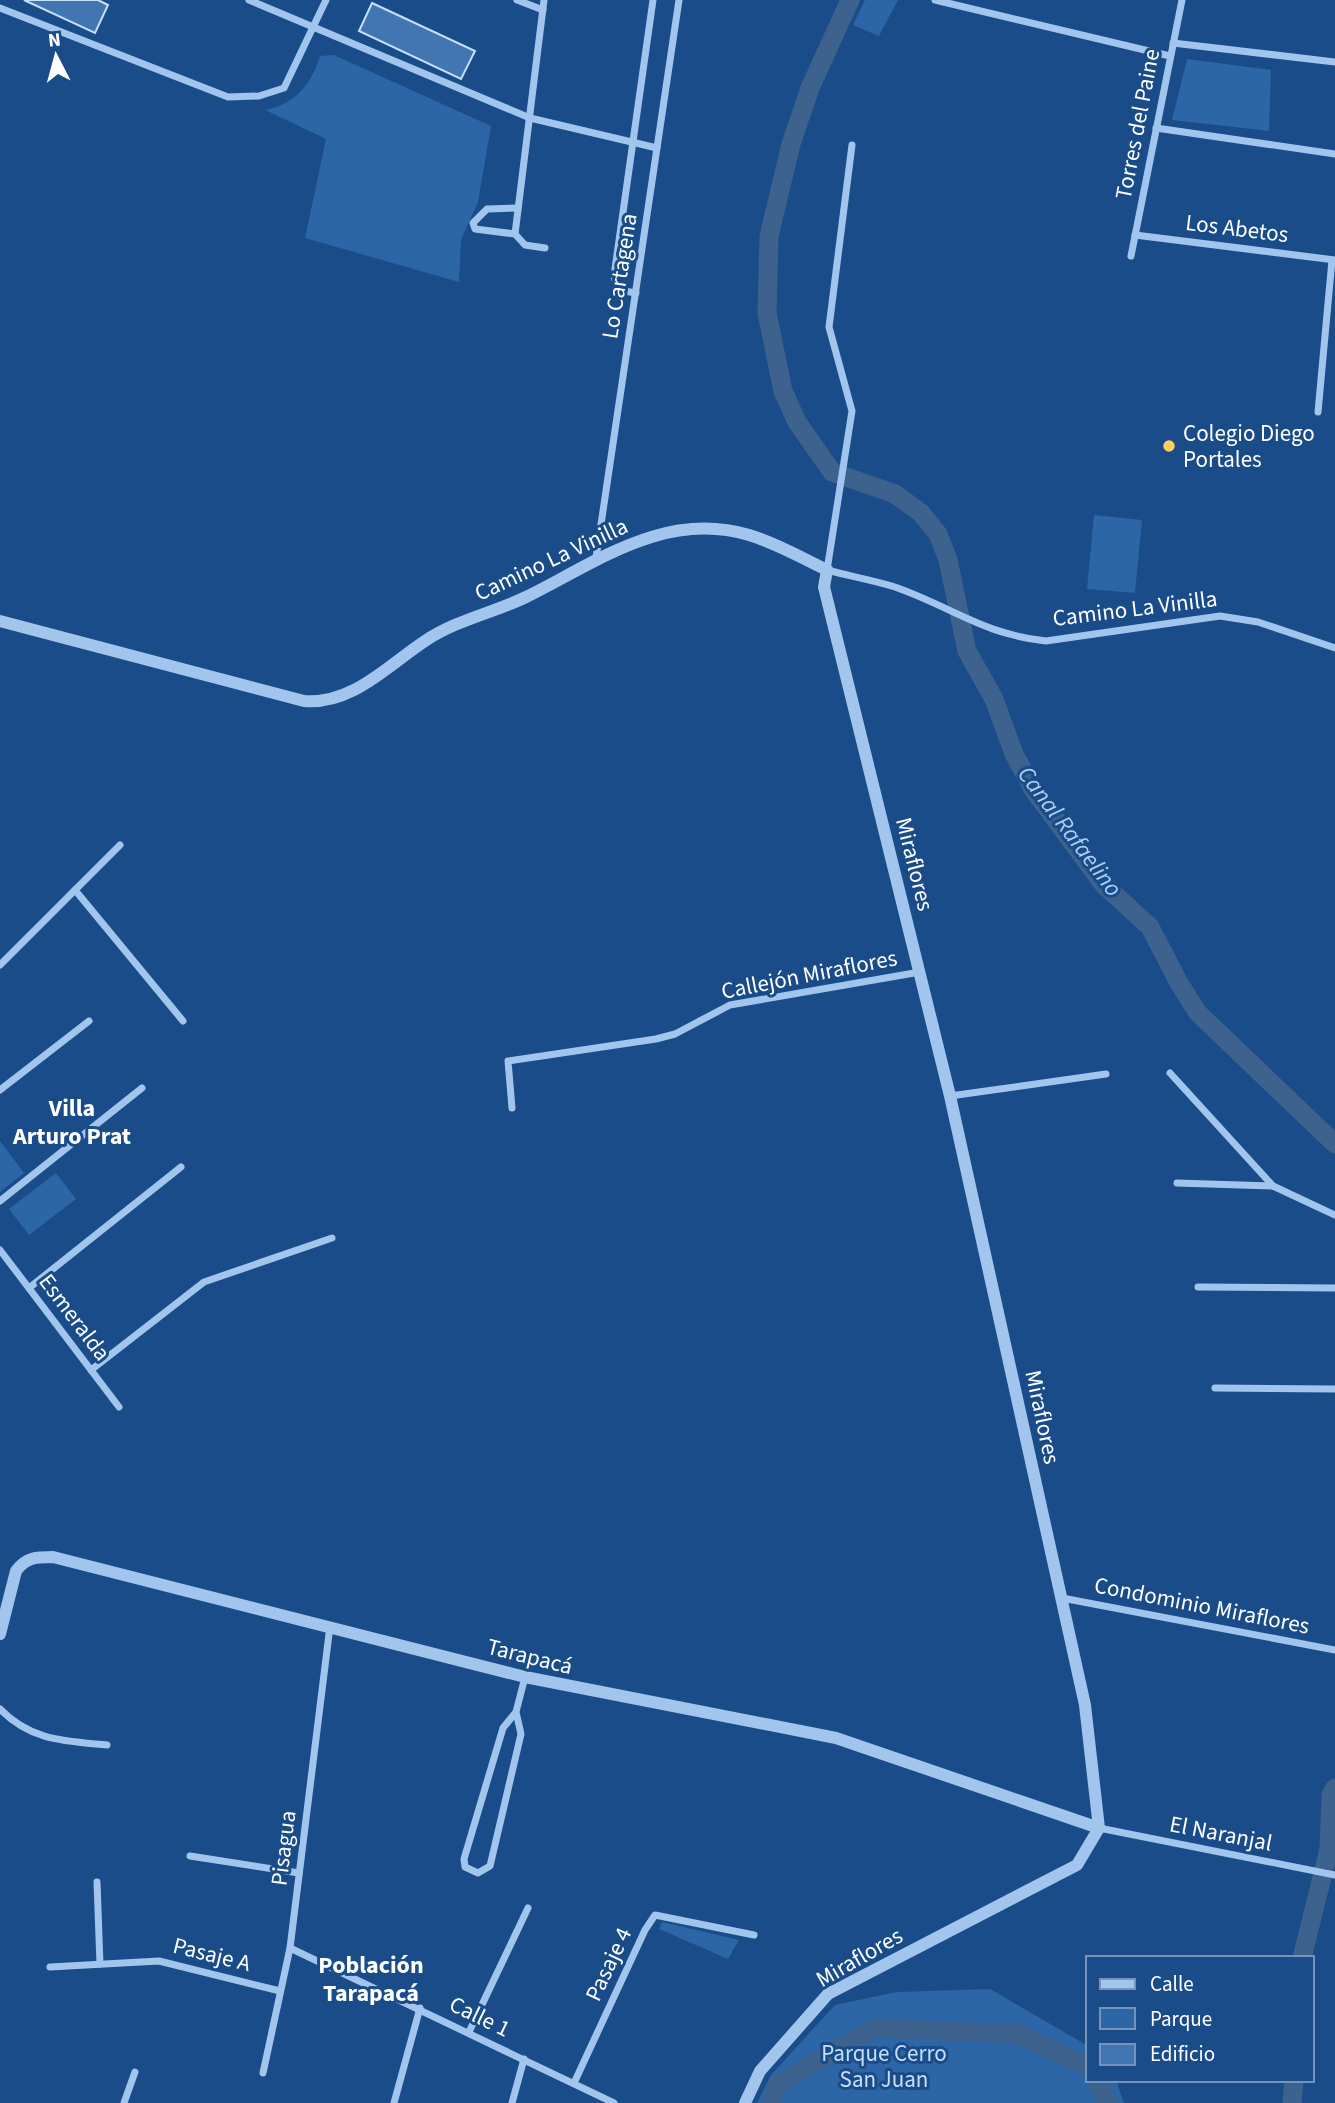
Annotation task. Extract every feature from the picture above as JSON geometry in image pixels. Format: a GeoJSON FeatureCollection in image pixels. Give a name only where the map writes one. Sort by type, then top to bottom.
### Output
{"type":"FeatureCollection","features":[{"type":"Feature","properties":{"kind":"street"},"geometry":{"type":"LineString","coordinates":[[249,0],[530,118],[657,148]]}},
{"type":"Feature","properties":{"kind":"street"},"geometry":{"type":"LineString","coordinates":[[0,8],[228,97],[259,96],[284,88],[326,0]]}},
{"type":"Feature","properties":{"kind":"street"},"geometry":{"type":"LineString","coordinates":[[517,0],[543,10]]}},
{"type":"Feature","properties":{"kind":"street"},"geometry":{"type":"LineString","coordinates":[[544,0],[515,234],[525,246],[545,248]]}},
{"type":"Feature","properties":{"kind":"street"},"geometry":{"type":"LineString","coordinates":[[636,293],[618,290],[614,285],[653,0]]}},
{"type":"Feature","properties":{"kind":"street","name":"Lo Cartagena"},"geometry":{"type":"LineString","coordinates":[[596,558],[678,0]]}},
{"type":"Feature","properties":{"kind":"street"},"geometry":{"type":"LineString","coordinates":[[935,0],[1170,57]]}},
{"type":"Feature","properties":{"kind":"street","name":"Torres del Paine"},"geometry":{"type":"LineString","coordinates":[[1131,256],[1181,0]]}},
{"type":"Feature","properties":{"kind":"street"},"geometry":{"type":"LineString","coordinates":[[1173,43],[1335,62]]}},
{"type":"Feature","properties":{"kind":"street"},"geometry":{"type":"LineString","coordinates":[[1156,128],[1335,154]]}},
{"type":"Feature","properties":{"kind":"street"},"geometry":{"type":"LineString","coordinates":[[827,570],[852,411],[829,327],[852,145]]}},
{"type":"Feature","properties":{"kind":"street"},"geometry":{"type":"LineString","coordinates":[[515,234],[483,232],[475,229],[473,223],[487,209],[518,208]]}},
{"type":"Feature","properties":{"kind":"street","name":"Los Abetos"},"geometry":{"type":"LineString","coordinates":[[1135,235],[1333,260]]}},
{"type":"Feature","properties":{"kind":"street"},"geometry":{"type":"LineString","coordinates":[[1318,412],[1333,260]]}},
{"type":"Feature","properties":{"kind":"street","name":"Camino La Vinilla"},"geometry":{"type":"LineString","coordinates":[[0,621],[304,701],[325,701],[352,691],[440,632],[525,597],[596,558],[655,535],[712,530],[763,540],[827,570],[894,587],[973,624],[1022,639],[1046,641],[1220,616],[1240,617],[1335,648]]}},
{"type":"Feature","properties":{"kind":"street","name":"Miraflores"},"geometry":{"type":"LineString","coordinates":[[746,2103],[761,2071],[828,1994],[1077,1865],[1099,1828],[1085,1704],[950,1096],[824,587],[827,570]]}},
{"type":"Feature","properties":{"kind":"street"},"geometry":{"type":"LineString","coordinates":[[0,965],[120,845]]}},
{"type":"Feature","properties":{"kind":"street"},"geometry":{"type":"LineString","coordinates":[[75,890],[183,1021]]}},
{"type":"Feature","properties":{"kind":"street","name":"Callejón Miraflores"},"geometry":{"type":"LineString","coordinates":[[512,1108],[508,1061],[656,1039],[675,1034],[730,1005],[920,972]]}},
{"type":"Feature","properties":{"kind":"street"},"geometry":{"type":"LineString","coordinates":[[0,1090],[89,1021]]}},
{"type":"Feature","properties":{"kind":"street"},"geometry":{"type":"LineString","coordinates":[[1170,1073],[1273,1186],[1335,1215]]}},
{"type":"Feature","properties":{"kind":"street"},"geometry":{"type":"LineString","coordinates":[[950,1096],[1106,1074]]}},
{"type":"Feature","properties":{"kind":"street"},"geometry":{"type":"LineString","coordinates":[[0,1201],[142,1088]]}},
{"type":"Feature","properties":{"kind":"street"},"geometry":{"type":"LineString","coordinates":[[29,1288],[181,1167]]}},
{"type":"Feature","properties":{"kind":"street"},"geometry":{"type":"LineString","coordinates":[[1177,1183],[1273,1186]]}},
{"type":"Feature","properties":{"kind":"street"},"geometry":{"type":"LineString","coordinates":[[91,1370],[204,1282],[332,1238]]}},
{"type":"Feature","properties":{"kind":"street","name":"Esmeralda"},"geometry":{"type":"LineString","coordinates":[[0,1250],[119,1407]]}},
{"type":"Feature","properties":{"kind":"street"},"geometry":{"type":"LineString","coordinates":[[1198,1287],[1335,1289]]}},
{"type":"Feature","properties":{"kind":"street"},"geometry":{"type":"LineString","coordinates":[[1215,1388],[1335,1389]]}},
{"type":"Feature","properties":{"kind":"street","name":"Tarapacá"},"geometry":{"type":"LineString","coordinates":[[0,1634],[16,1571],[22,1563],[35,1557],[53,1557],[525,1677],[836,1738],[1099,1828]]}},
{"type":"Feature","properties":{"kind":"street","name":"Condominio Miraflores"},"geometry":{"type":"LineString","coordinates":[[1062,1598],[1335,1650]]}},
{"type":"Feature","properties":{"kind":"street","name":"Pisagua"},"geometry":{"type":"LineString","coordinates":[[263,2073],[290,1948],[330,1626]]}},
{"type":"Feature","properties":{"kind":"street"},"geometry":{"type":"LineString","coordinates":[[516,1712],[521,1734],[490,1866],[485,1872],[478,1874],[469,1871],[464,1859],[503,1728],[516,1712],[525,1677]]}},
{"type":"Feature","properties":{"kind":"street"},"geometry":{"type":"LineString","coordinates":[[0,1709],[23,1730],[39,1737],[107,1745]]}},
{"type":"Feature","properties":{"kind":"street","name":"El Naranjal"},"geometry":{"type":"LineString","coordinates":[[1099,1828],[1335,1875]]}},
{"type":"Feature","properties":{"kind":"street"},"geometry":{"type":"LineString","coordinates":[[190,1856],[299,1872]]}},
{"type":"Feature","properties":{"kind":"street"},"geometry":{"type":"LineString","coordinates":[[97,1882],[100,1964]]}},
{"type":"Feature","properties":{"kind":"street"},"geometry":{"type":"LineString","coordinates":[[469,2032],[528,1908]]}},
{"type":"Feature","properties":{"kind":"street","name":"Pasaje 4"},"geometry":{"type":"LineString","coordinates":[[574,2083],[645,1930],[655,1915],[754,1935]]}},
{"type":"Feature","properties":{"kind":"street","name":"Calle 1"},"geometry":{"type":"LineString","coordinates":[[290,1948],[614,2103]]}},
{"type":"Feature","properties":{"kind":"street","name":"Pasaje A"},"geometry":{"type":"LineString","coordinates":[[50,1967],[159,1961],[280,1991]]}},
{"type":"Feature","properties":{"kind":"street"},"geometry":{"type":"LineString","coordinates":[[394,2103],[420,2008]]}},
{"type":"Feature","properties":{"kind":"street"},"geometry":{"type":"LineString","coordinates":[[512,2103],[524,2059]]}},
{"type":"Feature","properties":{"kind":"street"},"geometry":{"type":"LineString","coordinates":[[124,2103],[135,2072]]}},
{"type":"Feature","properties":{"kind":"green space"},"geometry":{"type":"Polygon","coordinates":[[[865,0],[898,0],[879,36],[853,25],[865,0]]]}},
{"type":"Feature","properties":{"kind":"green space"},"geometry":{"type":"Polygon","coordinates":[[[334,55],[491,126],[478,202],[461,240],[459,282],[305,238],[326,139],[265,110],[293,98],[307,84],[320,56],[334,55]]]}},
{"type":"Feature","properties":{"kind":"green space"},"geometry":{"type":"Polygon","coordinates":[[[1187,59],[1271,70],[1269,131],[1172,120],[1187,59]]]}},
{"type":"Feature","properties":{"kind":"green space"},"geometry":{"type":"Polygon","coordinates":[[[1094,515],[1142,520],[1135,593],[1087,589],[1094,515]]]}},
{"type":"Feature","properties":{"kind":"green space"},"geometry":{"type":"Polygon","coordinates":[[[0,1141],[24,1173],[0,1192],[0,1141]]]}},
{"type":"Feature","properties":{"kind":"green space"},"geometry":{"type":"Polygon","coordinates":[[[56,1173],[76,1199],[29,1235],[9,1209],[56,1173]]]}},
{"type":"Feature","properties":{"kind":"green space"},"geometry":{"type":"Polygon","coordinates":[[[662,1922],[739,1940],[728,1959],[659,1929],[662,1922]]]}},
{"type":"Feature","properties":{"kind":"green space","name":"Parque Cerro San Juan"},"geometry":{"type":"Polygon","coordinates":[[[990,1989],[1086,2045],[1086,2082],[1117,2082],[1124,2103],[757,2103],[771,2075],[835,2005],[897,1992],[990,1989]]]}},
{"type":"Feature","properties":{"kind":"building"},"geometry":{"type":"Polygon","coordinates":[[[24,0],[98,0],[108,5],[95,33],[24,0]]]}},
{"type":"Feature","properties":{"kind":"building"},"geometry":{"type":"Polygon","coordinates":[[[372,3],[475,51],[461,79],[359,31],[372,3]]]}},
{"type":"Feature","properties":{"kind":"waterway","name":"Canal Rafaelino"},"geometry":{"type":"LineString","coordinates":[[850,0],[810,88],[791,144],[769,236],[767,313],[783,391],[797,422],[832,472],[895,494],[921,513],[938,534],[948,560],[967,651],[994,699],[1014,754],[1033,789],[1104,885],[1150,927],[1198,1013],[1335,1144]]}},
{"type":"Feature","properties":{"kind":"waterway","name":"Canal Rafaelino"},"geometry":{"type":"LineString","coordinates":[[1302,1956],[1329,1849],[1331,1795],[1335,1788]]}},
{"type":"Feature","properties":{"kind":"waterway","name":"Canal Rafaelino"},"geometry":{"type":"LineString","coordinates":[[771,2103],[779,2083],[875,2028],[1017,2034],[1086,2065]]}},
{"type":"Feature","properties":{"kind":"waterway","name":"Canal Rafaelino"},"geometry":{"type":"LineString","coordinates":[[1097,2082],[1108,2103]]}},
{"type":"Feature","properties":{"kind":"waterway","name":"Canal Rafaelino"},"geometry":{"type":"LineString","coordinates":[[1292,2103],[1294,2082]]}},
{"type":"Feature","properties":{"kind":"place","name":"Colegio Diego Portales"},"geometry":{"type":"Point","coordinates":[1169,446]}},
{"type":"Feature","properties":{"kind":"district","name":"Villa Arturo Prat"},"geometry":{"type":"Point","coordinates":[72,1122]}},
{"type":"Feature","properties":{"kind":"district","name":"Población Tarapacá"},"geometry":{"type":"Point","coordinates":[371,1979]}}]}
